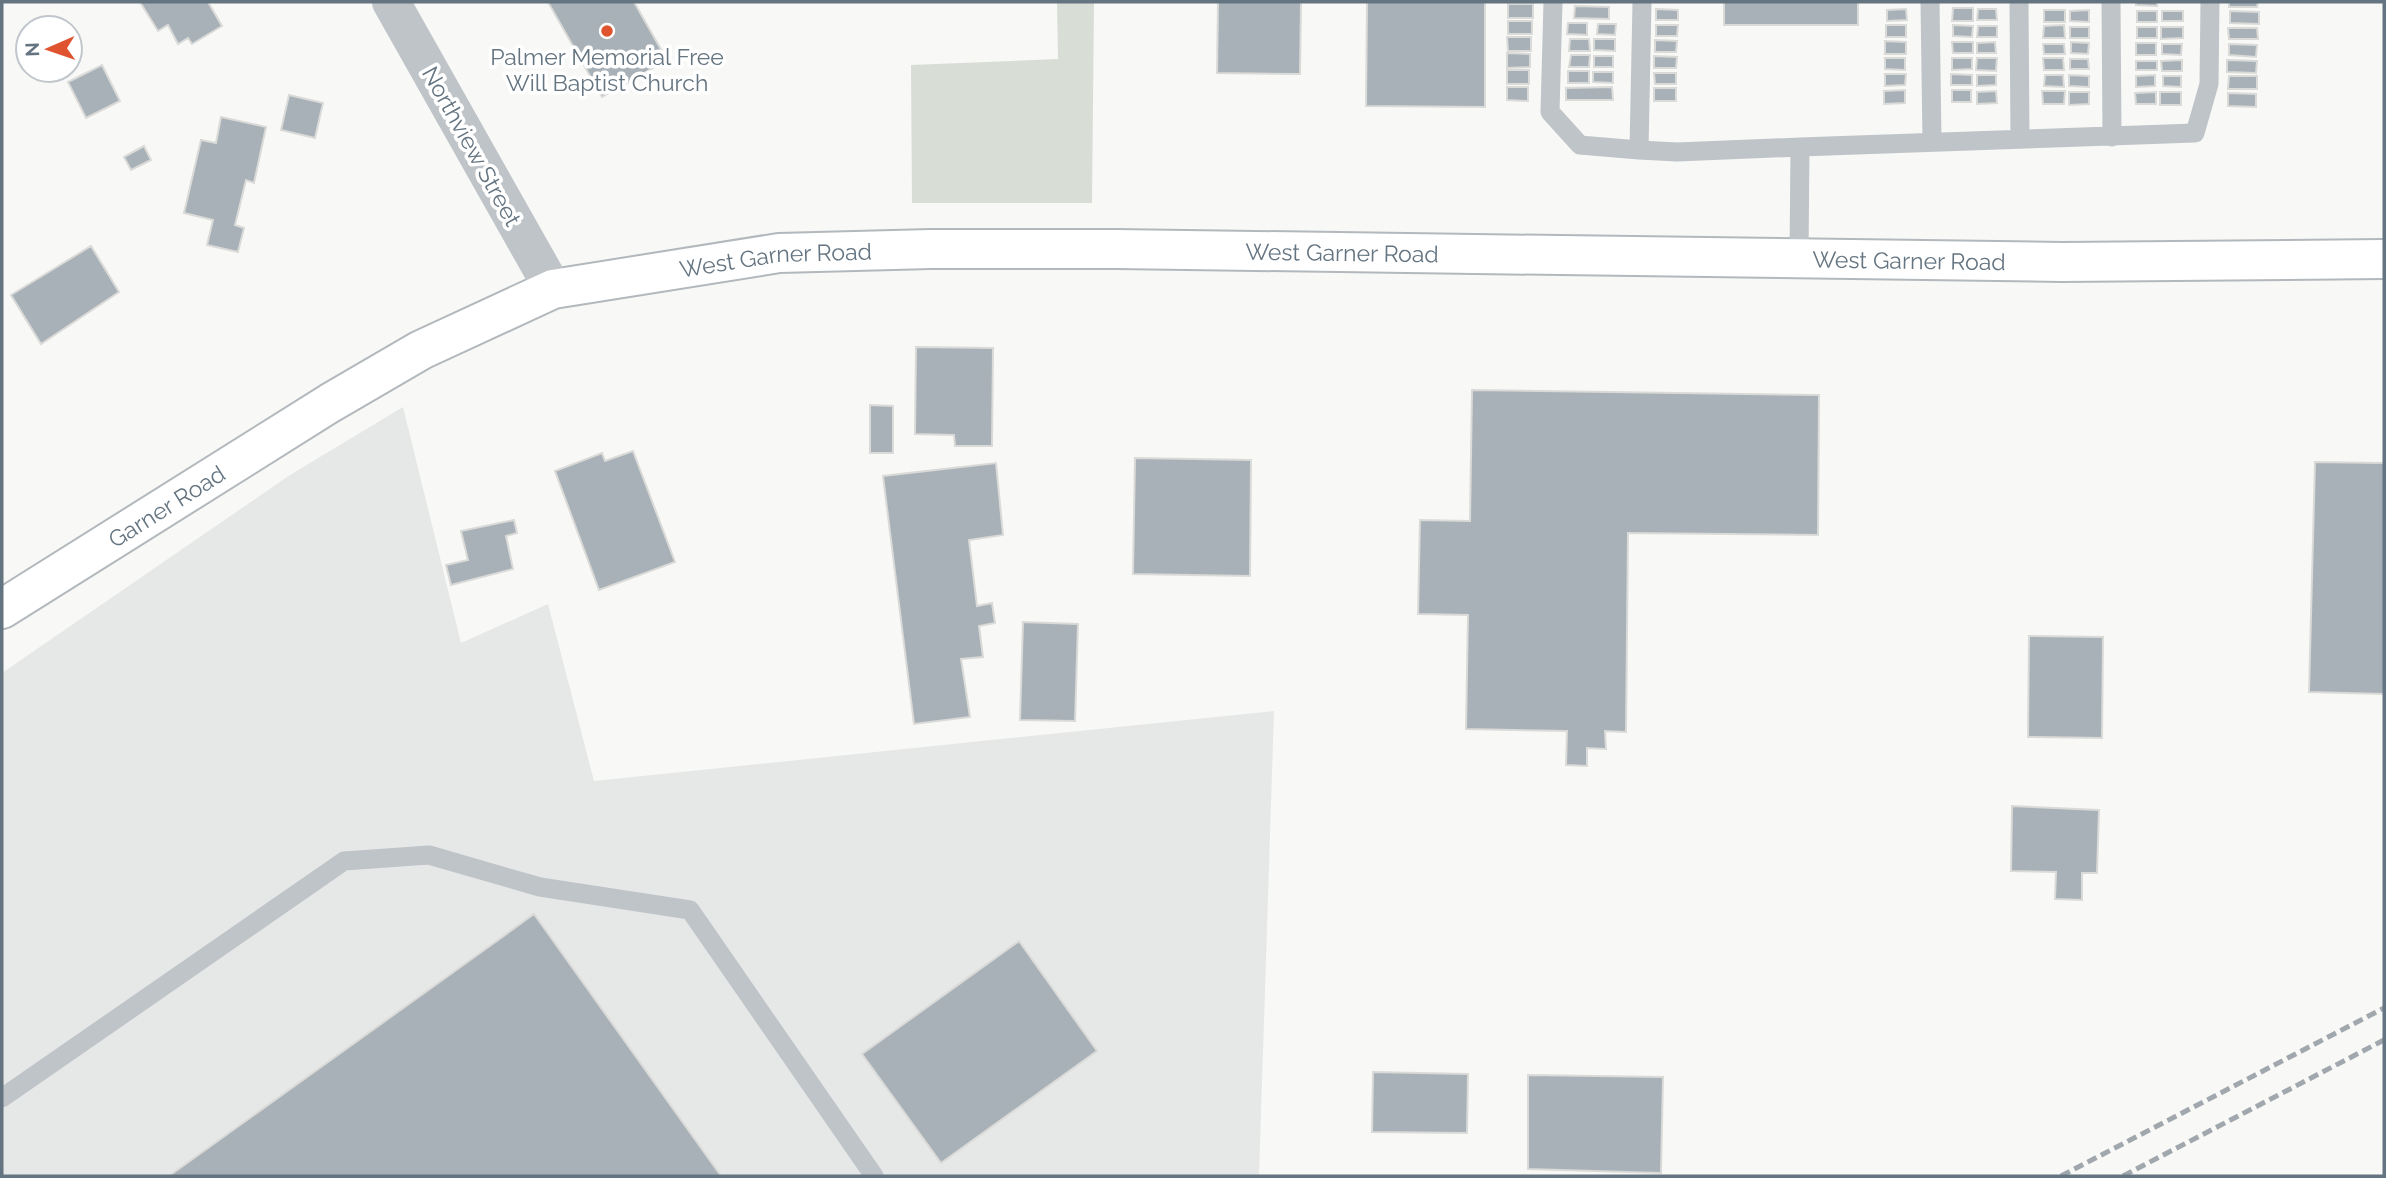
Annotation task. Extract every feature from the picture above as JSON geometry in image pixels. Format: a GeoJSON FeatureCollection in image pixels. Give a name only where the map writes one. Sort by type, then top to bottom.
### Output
{"type":"FeatureCollection","features":[{"type":"Feature","properties":{"kind":"main road","name":"West Garner Road"},"geometry":{"type":"LineString","coordinates":[[330,402],[421,350],[553,289],[779,253],[931,248],[2062,262],[2384,259]]}},
{"type":"Feature","properties":{"kind":"main road","name":"Garner Road"},"geometry":{"type":"LineString","coordinates":[[2,609],[330,402]]}},
{"type":"Feature","properties":{"kind":"street","name":"Northview Street"},"geometry":{"type":"LineString","coordinates":[[391,2],[553,289]]}},
{"type":"Feature","properties":{"kind":"lane"},"geometry":{"type":"LineString","coordinates":[[1553,2],[1550,112],[1580,145],[1677,152],[2195,133],[2209,84],[2210,2]]}},
{"type":"Feature","properties":{"kind":"lane"},"geometry":{"type":"LineString","coordinates":[[1639,150],[1642,2]]}},
{"type":"Feature","properties":{"kind":"lane"},"geometry":{"type":"LineString","coordinates":[[1930,2],[1932,142]]}},
{"type":"Feature","properties":{"kind":"lane"},"geometry":{"type":"LineString","coordinates":[[2019,2],[2020,139]]}},
{"type":"Feature","properties":{"kind":"lane"},"geometry":{"type":"LineString","coordinates":[[2111,2],[2112,137]]}},
{"type":"Feature","properties":{"kind":"lane"},"geometry":{"type":"LineString","coordinates":[[1799,258],[1800,147]]}},
{"type":"Feature","properties":{"kind":"lane"},"geometry":{"type":"LineString","coordinates":[[2,1098],[344,861],[429,855],[540,887],[690,910],[874,1176]]}},
{"type":"Feature","properties":{"kind":"shaded area"},"geometry":{"type":"Polygon","coordinates":[[[1057,2],[1094,2],[1092,203],[912,203],[911,65],[1058,59],[1057,2]]]}},
{"type":"Feature","properties":{"kind":"shaded area"},"geometry":{"type":"Polygon","coordinates":[[[403,407],[461,643],[548,604],[594,781],[1274,711],[1259,1176],[2,1176],[2,673],[290,475],[403,407]]]}},
{"type":"Feature","properties":{"kind":"building"},"geometry":{"type":"Polygon","coordinates":[[[140,2],[208,2],[222,26],[192,44],[188,38],[178,44],[168,25],[158,31],[140,2]]]}},
{"type":"Feature","properties":{"kind":"building","name":"Palmer Memorial Free Will Baptist Church"},"geometry":{"type":"Polygon","coordinates":[[[548,2],[634,2],[667,60],[602,97],[548,2]]]}},
{"type":"Feature","properties":{"kind":"building"},"geometry":{"type":"Polygon","coordinates":[[[1218,2],[1301,2],[1300,74],[1217,73],[1218,2]]]}},
{"type":"Feature","properties":{"kind":"building"},"geometry":{"type":"Polygon","coordinates":[[[1367,2],[1485,2],[1485,107],[1366,106],[1367,2]]]}},
{"type":"Feature","properties":{"kind":"building"},"geometry":{"type":"Polygon","coordinates":[[[1724,2],[1858,2],[1858,25],[1724,25],[1724,2]]]}},
{"type":"Feature","properties":{"kind":"building"},"geometry":{"type":"Polygon","coordinates":[[[2136,2],[2157,2],[2157,6],[2136,5],[2136,2]]]}},
{"type":"Feature","properties":{"kind":"building"},"geometry":{"type":"Polygon","coordinates":[[[2229,2],[2258,2],[2257,7],[2229,7],[2229,2]]]}},
{"type":"Feature","properties":{"kind":"building"},"geometry":{"type":"Polygon","coordinates":[[[1508,4],[1533,4],[1533,18],[1508,18],[1508,4]]]}},
{"type":"Feature","properties":{"kind":"building"},"geometry":{"type":"Polygon","coordinates":[[[1575,6],[1609,7],[1609,19],[1574,18],[1575,6]]]}},
{"type":"Feature","properties":{"kind":"building"},"geometry":{"type":"Polygon","coordinates":[[[1953,8],[1973,8],[1973,21],[1952,21],[1953,8]]]}},
{"type":"Feature","properties":{"kind":"building"},"geometry":{"type":"Polygon","coordinates":[[[1656,9],[1678,10],[1678,20],[1656,20],[1656,9]]]}},
{"type":"Feature","properties":{"kind":"building"},"geometry":{"type":"Polygon","coordinates":[[[1906,9],[1907,20],[1887,21],[1887,10],[1906,9]]]}},
{"type":"Feature","properties":{"kind":"building"},"geometry":{"type":"Polygon","coordinates":[[[1978,9],[1996,9],[1997,20],[1977,20],[1978,9]]]}},
{"type":"Feature","properties":{"kind":"building"},"geometry":{"type":"Polygon","coordinates":[[[2044,10],[2065,10],[2065,22],[2044,22],[2044,10]]]}},
{"type":"Feature","properties":{"kind":"building"},"geometry":{"type":"Polygon","coordinates":[[[2089,10],[2089,22],[2070,21],[2070,11],[2089,10]]]}},
{"type":"Feature","properties":{"kind":"building"},"geometry":{"type":"Polygon","coordinates":[[[2137,11],[2157,11],[2157,22],[2137,22],[2137,11]]]}},
{"type":"Feature","properties":{"kind":"building"},"geometry":{"type":"Polygon","coordinates":[[[2162,11],[2183,11],[2183,21],[2162,21],[2162,11]]]}},
{"type":"Feature","properties":{"kind":"building"},"geometry":{"type":"Polygon","coordinates":[[[2230,11],[2259,12],[2259,24],[2230,23],[2230,11]]]}},
{"type":"Feature","properties":{"kind":"building"},"geometry":{"type":"Polygon","coordinates":[[[1508,21],[1532,21],[1532,34],[1508,34],[1508,21]]]}},
{"type":"Feature","properties":{"kind":"building"},"geometry":{"type":"Polygon","coordinates":[[[1568,23],[1587,23],[1587,35],[1567,34],[1568,23]]]}},
{"type":"Feature","properties":{"kind":"building"},"geometry":{"type":"Polygon","coordinates":[[[1598,24],[1616,24],[1615,35],[1597,34],[1598,24]]]}},
{"type":"Feature","properties":{"kind":"building"},"geometry":{"type":"Polygon","coordinates":[[[1656,25],[1678,25],[1677,36],[1656,36],[1656,25]]]}},
{"type":"Feature","properties":{"kind":"building"},"geometry":{"type":"Polygon","coordinates":[[[1886,25],[1906,25],[1906,37],[1886,37],[1886,25]]]}},
{"type":"Feature","properties":{"kind":"building"},"geometry":{"type":"Polygon","coordinates":[[[1953,25],[1973,26],[1972,37],[1953,36],[1953,25]]]}},
{"type":"Feature","properties":{"kind":"building"},"geometry":{"type":"Polygon","coordinates":[[[2064,25],[2065,38],[2043,38],[2044,26],[2064,25]]]}},
{"type":"Feature","properties":{"kind":"building"},"geometry":{"type":"Polygon","coordinates":[[[1978,26],[1997,26],[1997,37],[1977,37],[1978,26]]]}},
{"type":"Feature","properties":{"kind":"building"},"geometry":{"type":"Polygon","coordinates":[[[2070,27],[2089,27],[2089,38],[2070,38],[2070,27]]]}},
{"type":"Feature","properties":{"kind":"building"},"geometry":{"type":"Polygon","coordinates":[[[2137,27],[2157,27],[2157,38],[2137,38],[2137,27]]]}},
{"type":"Feature","properties":{"kind":"building"},"geometry":{"type":"Polygon","coordinates":[[[2161,27],[2183,27],[2183,38],[2161,39],[2161,27]]]}},
{"type":"Feature","properties":{"kind":"building"},"geometry":{"type":"Polygon","coordinates":[[[2228,28],[2257,28],[2258,39],[2229,39],[2228,28]]]}},
{"type":"Feature","properties":{"kind":"building"},"geometry":{"type":"Polygon","coordinates":[[[1507,37],[1531,37],[1531,51],[1508,51],[1507,37]]]}},
{"type":"Feature","properties":{"kind":"building"},"geometry":{"type":"Polygon","coordinates":[[[1570,39],[1589,39],[1590,51],[1569,51],[1570,39]]]}},
{"type":"Feature","properties":{"kind":"building"},"geometry":{"type":"Polygon","coordinates":[[[1594,39],[1615,39],[1615,51],[1594,50],[1594,39]]]}},
{"type":"Feature","properties":{"kind":"building"},"geometry":{"type":"Polygon","coordinates":[[[1655,40],[1677,41],[1676,52],[1655,52],[1655,40]]]}},
{"type":"Feature","properties":{"kind":"building"},"geometry":{"type":"Polygon","coordinates":[[[1885,41],[1906,42],[1906,54],[1885,54],[1885,41]]]}},
{"type":"Feature","properties":{"kind":"building"},"geometry":{"type":"Polygon","coordinates":[[[1952,42],[1973,42],[1973,53],[1953,53],[1952,42]]]}},
{"type":"Feature","properties":{"kind":"building"},"geometry":{"type":"Polygon","coordinates":[[[1995,42],[1996,53],[1977,53],[1977,43],[1995,42]]]}},
{"type":"Feature","properties":{"kind":"building"},"geometry":{"type":"Polygon","coordinates":[[[2071,42],[2089,43],[2088,54],[2071,53],[2071,42]]]}},
{"type":"Feature","properties":{"kind":"building"},"geometry":{"type":"Polygon","coordinates":[[[2136,43],[2156,43],[2156,55],[2136,55],[2136,43]]]}},
{"type":"Feature","properties":{"kind":"building"},"geometry":{"type":"Polygon","coordinates":[[[2043,44],[2064,44],[2065,54],[2044,54],[2043,44]]]}},
{"type":"Feature","properties":{"kind":"building"},"geometry":{"type":"Polygon","coordinates":[[[2162,44],[2182,44],[2181,55],[2162,54],[2162,44]]]}},
{"type":"Feature","properties":{"kind":"building"},"geometry":{"type":"Polygon","coordinates":[[[2229,44],[2257,45],[2256,57],[2229,55],[2229,44]]]}},
{"type":"Feature","properties":{"kind":"building"},"geometry":{"type":"Polygon","coordinates":[[[1507,53],[1530,54],[1530,67],[1507,68],[1507,53]]]}},
{"type":"Feature","properties":{"kind":"building"},"geometry":{"type":"Polygon","coordinates":[[[1571,55],[1590,55],[1589,67],[1569,67],[1571,55]]]}},
{"type":"Feature","properties":{"kind":"building"},"geometry":{"type":"Polygon","coordinates":[[[1594,56],[1613,56],[1613,67],[1594,67],[1594,56]]]}},
{"type":"Feature","properties":{"kind":"building"},"geometry":{"type":"Polygon","coordinates":[[[1654,56],[1677,57],[1676,68],[1654,68],[1654,56]]]}},
{"type":"Feature","properties":{"kind":"building"},"geometry":{"type":"Polygon","coordinates":[[[1885,58],[1905,58],[1905,70],[1885,69],[1885,58]]]}},
{"type":"Feature","properties":{"kind":"building"},"geometry":{"type":"Polygon","coordinates":[[[1952,58],[1972,58],[1972,69],[1952,70],[1952,58]]]}},
{"type":"Feature","properties":{"kind":"building"},"geometry":{"type":"Polygon","coordinates":[[[1977,58],[1997,58],[1996,71],[1976,70],[1977,58]]]}},
{"type":"Feature","properties":{"kind":"building"},"geometry":{"type":"Polygon","coordinates":[[[2043,58],[2063,58],[2064,70],[2044,70],[2043,58]]]}},
{"type":"Feature","properties":{"kind":"building"},"geometry":{"type":"Polygon","coordinates":[[[2070,59],[2088,59],[2089,69],[2070,69],[2070,59]]]}},
{"type":"Feature","properties":{"kind":"building"},"geometry":{"type":"Polygon","coordinates":[[[2182,60],[2182,71],[2162,71],[2161,61],[2182,60]]]}},
{"type":"Feature","properties":{"kind":"building"},"geometry":{"type":"Polygon","coordinates":[[[2227,60],[2257,61],[2256,73],[2227,72],[2227,60]]]}},
{"type":"Feature","properties":{"kind":"building"},"geometry":{"type":"Polygon","coordinates":[[[2136,61],[2157,61],[2157,70],[2136,70],[2136,61]]]}},
{"type":"Feature","properties":{"kind":"building"},"geometry":{"type":"Polygon","coordinates":[[[102,65],[120,101],[86,118],[69,84],[84,84],[84,74],[102,65]]]}},
{"type":"Feature","properties":{"kind":"building"},"geometry":{"type":"Polygon","coordinates":[[[1507,70],[1529,70],[1529,84],[1507,84],[1507,70]]]}},
{"type":"Feature","properties":{"kind":"building"},"geometry":{"type":"Polygon","coordinates":[[[1568,71],[1589,71],[1589,83],[1568,83],[1568,71]]]}},
{"type":"Feature","properties":{"kind":"building"},"geometry":{"type":"Polygon","coordinates":[[[1593,72],[1613,72],[1613,83],[1593,82],[1593,72]]]}},
{"type":"Feature","properties":{"kind":"building"},"geometry":{"type":"Polygon","coordinates":[[[1654,73],[1676,73],[1676,84],[1655,84],[1654,73]]]}},
{"type":"Feature","properties":{"kind":"building"},"geometry":{"type":"Polygon","coordinates":[[[1885,74],[1906,74],[1905,85],[1885,86],[1885,74]]]}},
{"type":"Feature","properties":{"kind":"building"},"geometry":{"type":"Polygon","coordinates":[[[1951,74],[1972,75],[1972,85],[1951,85],[1951,74]]]}},
{"type":"Feature","properties":{"kind":"building"},"geometry":{"type":"Polygon","coordinates":[[[1977,75],[1996,75],[1996,85],[1977,86],[1977,75]]]}},
{"type":"Feature","properties":{"kind":"building"},"geometry":{"type":"Polygon","coordinates":[[[2045,75],[2063,75],[2064,87],[2044,86],[2045,75]]]}},
{"type":"Feature","properties":{"kind":"building"},"geometry":{"type":"Polygon","coordinates":[[[2069,75],[2089,76],[2089,87],[2069,86],[2069,75]]]}},
{"type":"Feature","properties":{"kind":"building"},"geometry":{"type":"Polygon","coordinates":[[[2155,75],[2155,86],[2136,87],[2136,76],[2155,75]]]}},
{"type":"Feature","properties":{"kind":"building"},"geometry":{"type":"Polygon","coordinates":[[[2163,76],[2181,76],[2181,87],[2163,86],[2163,76]]]}},
{"type":"Feature","properties":{"kind":"building"},"geometry":{"type":"Polygon","coordinates":[[[2229,76],[2257,76],[2257,89],[2228,89],[2229,76]]]}},
{"type":"Feature","properties":{"kind":"building"},"geometry":{"type":"Polygon","coordinates":[[[1507,87],[1528,87],[1528,101],[1507,100],[1507,87]]]}},
{"type":"Feature","properties":{"kind":"building"},"geometry":{"type":"Polygon","coordinates":[[[1612,87],[1613,100],[1566,100],[1566,88],[1612,87]]]}},
{"type":"Feature","properties":{"kind":"building"},"geometry":{"type":"Polygon","coordinates":[[[1654,88],[1676,88],[1676,101],[1654,101],[1654,88]]]}},
{"type":"Feature","properties":{"kind":"building"},"geometry":{"type":"Polygon","coordinates":[[[1905,90],[1905,103],[1884,104],[1884,91],[1905,90]]]}},
{"type":"Feature","properties":{"kind":"building"},"geometry":{"type":"Polygon","coordinates":[[[1952,90],[1971,90],[1971,102],[1952,102],[1952,90]]]}},
{"type":"Feature","properties":{"kind":"building"},"geometry":{"type":"Polygon","coordinates":[[[1996,91],[1997,103],[1977,104],[1977,92],[1996,91]]]}},
{"type":"Feature","properties":{"kind":"building"},"geometry":{"type":"Polygon","coordinates":[[[2042,91],[2065,91],[2064,104],[2043,104],[2042,91]]]}},
{"type":"Feature","properties":{"kind":"building"},"geometry":{"type":"Polygon","coordinates":[[[2069,92],[2089,92],[2089,104],[2069,105],[2069,92]]]}},
{"type":"Feature","properties":{"kind":"building"},"geometry":{"type":"Polygon","coordinates":[[[2156,92],[2156,104],[2136,104],[2135,93],[2156,92]]]}},
{"type":"Feature","properties":{"kind":"building"},"geometry":{"type":"Polygon","coordinates":[[[2160,92],[2181,92],[2181,105],[2160,105],[2160,92]]]}},
{"type":"Feature","properties":{"kind":"building"},"geometry":{"type":"Polygon","coordinates":[[[2228,93],[2256,94],[2256,107],[2228,106],[2228,93]]]}},
{"type":"Feature","properties":{"kind":"building"},"geometry":{"type":"Polygon","coordinates":[[[289,95],[323,103],[315,138],[281,130],[289,95]]]}},
{"type":"Feature","properties":{"kind":"building"},"geometry":{"type":"Polygon","coordinates":[[[221,117],[266,127],[254,183],[246,180],[235,225],[244,228],[238,252],[207,245],[213,220],[184,213],[201,140],[216,143],[221,117]]]}},
{"type":"Feature","properties":{"kind":"building"},"geometry":{"type":"Polygon","coordinates":[[[144,146],[151,160],[131,170],[124,157],[144,146]]]}},
{"type":"Feature","properties":{"kind":"building"},"geometry":{"type":"Polygon","coordinates":[[[91,246],[119,292],[41,344],[11,295],[91,246]]]}},
{"type":"Feature","properties":{"kind":"building"},"geometry":{"type":"Polygon","coordinates":[[[916,347],[993,348],[992,446],[955,446],[954,435],[915,434],[916,347]]]}},
{"type":"Feature","properties":{"kind":"building"},"geometry":{"type":"Polygon","coordinates":[[[1472,390],[1819,395],[1818,535],[1628,533],[1626,732],[1605,731],[1606,749],[1587,748],[1587,766],[1566,765],[1567,731],[1466,729],[1468,615],[1418,614],[1420,520],[1470,521],[1472,390]]]}},
{"type":"Feature","properties":{"kind":"building"},"geometry":{"type":"Polygon","coordinates":[[[870,405],[893,406],[893,453],[870,453],[870,405]]]}},
{"type":"Feature","properties":{"kind":"building"},"geometry":{"type":"Polygon","coordinates":[[[633,451],[675,562],[599,590],[555,471],[602,453],[605,461],[633,451]]]}},
{"type":"Feature","properties":{"kind":"building"},"geometry":{"type":"Polygon","coordinates":[[[1135,458],[1251,460],[1250,576],[1133,574],[1135,458]]]}},
{"type":"Feature","properties":{"kind":"building"},"geometry":{"type":"Polygon","coordinates":[[[2315,462],[2384,463],[2384,694],[2309,692],[2315,462]]]}},
{"type":"Feature","properties":{"kind":"building"},"geometry":{"type":"Polygon","coordinates":[[[996,463],[1003,535],[969,540],[977,606],[992,603],[995,623],[979,626],[983,657],[961,659],[970,717],[914,724],[883,476],[996,463]]]}},
{"type":"Feature","properties":{"kind":"building"},"geometry":{"type":"Polygon","coordinates":[[[514,520],[517,533],[506,536],[513,569],[451,585],[446,565],[468,560],[461,531],[514,520]]]}},
{"type":"Feature","properties":{"kind":"building"},"geometry":{"type":"Polygon","coordinates":[[[1023,622],[1078,624],[1075,721],[1020,720],[1023,622]]]}},
{"type":"Feature","properties":{"kind":"building"},"geometry":{"type":"Polygon","coordinates":[[[2029,636],[2103,637],[2102,738],[2028,737],[2029,636]]]}},
{"type":"Feature","properties":{"kind":"building"},"geometry":{"type":"Polygon","coordinates":[[[2012,806],[2099,810],[2097,873],[2082,873],[2082,900],[2055,899],[2056,872],[2011,871],[2012,806]]]}},
{"type":"Feature","properties":{"kind":"building"},"geometry":{"type":"Polygon","coordinates":[[[534,914],[721,1176],[169,1176],[494,943],[534,914]]]}},
{"type":"Feature","properties":{"kind":"building"},"geometry":{"type":"Polygon","coordinates":[[[1019,941],[1097,1051],[941,1163],[862,1054],[1019,941]]]}},
{"type":"Feature","properties":{"kind":"building"},"geometry":{"type":"Polygon","coordinates":[[[1373,1072],[1468,1074],[1467,1133],[1372,1132],[1373,1072]]]}},
{"type":"Feature","properties":{"kind":"building"},"geometry":{"type":"Polygon","coordinates":[[[1528,1075],[1663,1077],[1661,1173],[1528,1169],[1528,1075]]]}},
{"type":"Feature","properties":{"kind":"railway"},"geometry":{"type":"LineString","coordinates":[[2061,1176],[2384,1008]]}},
{"type":"Feature","properties":{"kind":"railway"},"geometry":{"type":"LineString","coordinates":[[2123,1176],[2384,1040]]}},
{"type":"Feature","properties":{"kind":"place","name":"Palmer Memorial Free Will Baptist Church"},"geometry":{"type":"Point","coordinates":[607,31]}}]}
